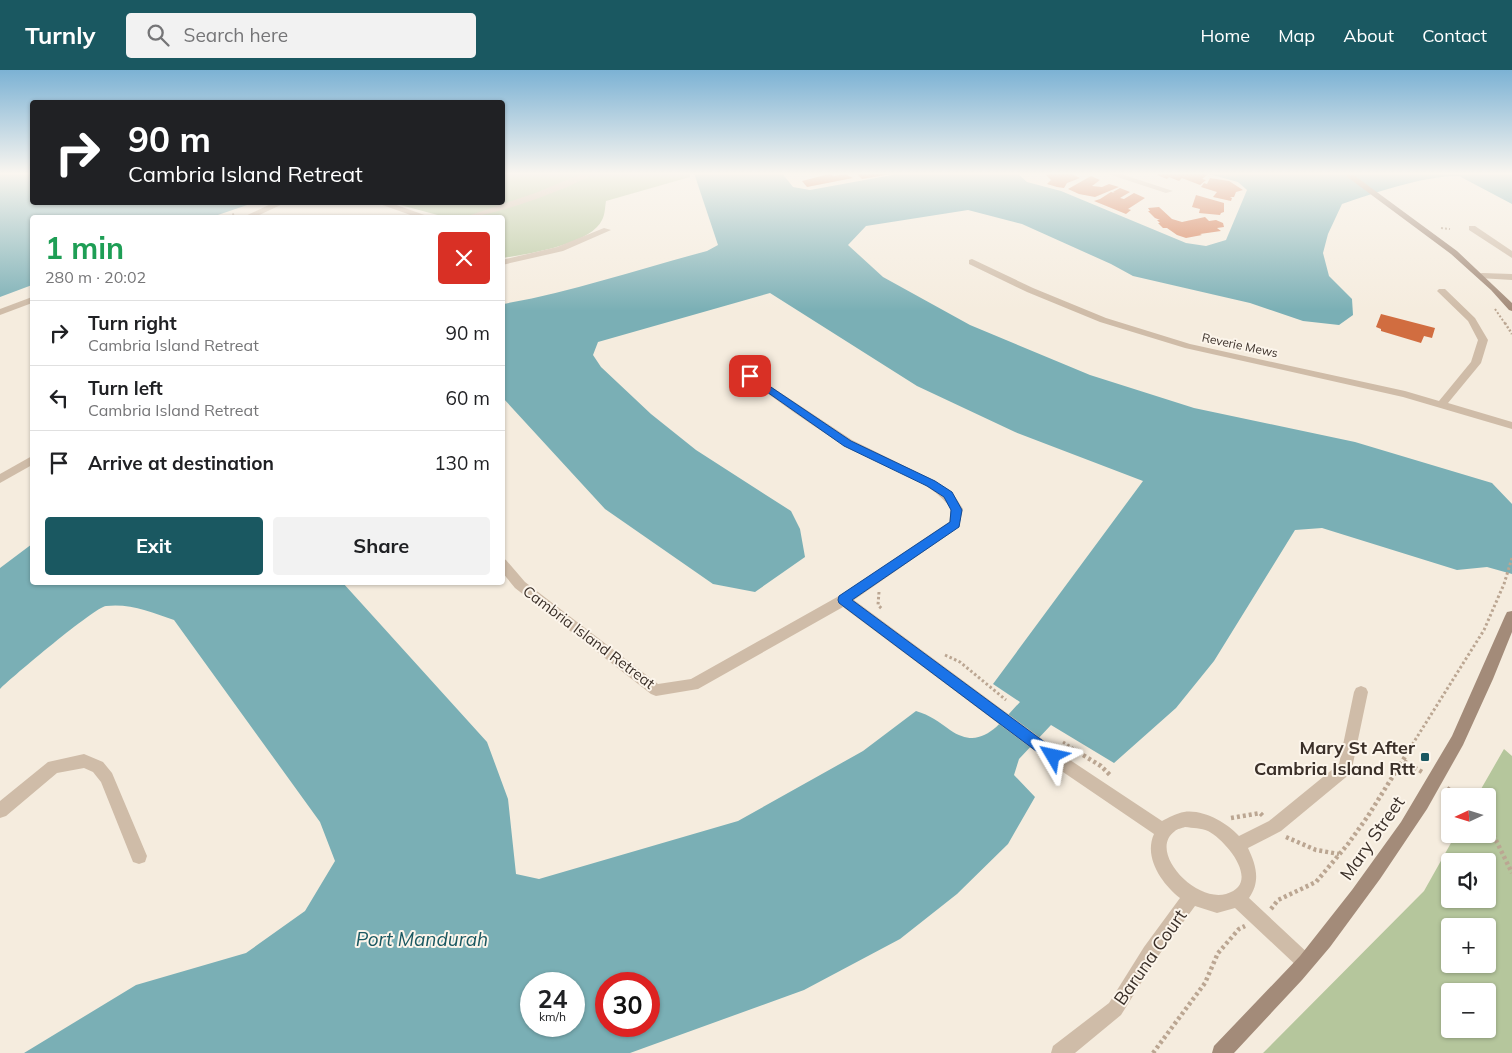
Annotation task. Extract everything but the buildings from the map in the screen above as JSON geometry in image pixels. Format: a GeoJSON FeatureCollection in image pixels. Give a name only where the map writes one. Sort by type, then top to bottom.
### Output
{"type":"FeatureCollection","features":[{"type":"Feature","properties":{"kind":"street"},"geometry":{"type":"LineString","coordinates":[[1409,219],[1482,276],[1512,308]]}},
{"type":"Feature","properties":{"kind":"street"},"geometry":{"type":"LineString","coordinates":[[1472,228],[1512,255]]}},
{"type":"Feature","properties":{"kind":"street"},"geometry":{"type":"LineString","coordinates":[[505,262],[560,249],[607,230]]}},
{"type":"Feature","properties":{"kind":"street","name":"Reverie Mews"},"geometry":{"type":"LineString","coordinates":[[972,262],[1030,290],[1103,320],[1188,346],[1404,394],[1512,426]]}},
{"type":"Feature","properties":{"kind":"street"},"geometry":{"type":"LineString","coordinates":[[1482,276],[1512,276]]}},
{"type":"Feature","properties":{"kind":"street"},"geometry":{"type":"LineString","coordinates":[[1440,405],[1476,363],[1483,340],[1472,320],[1442,291]]}},
{"type":"Feature","properties":{"kind":"street"},"geometry":{"type":"LineString","coordinates":[[0,312],[30,301]]}},
{"type":"Feature","properties":{"kind":"street","name":"Cambria Island Retreat"},"geometry":{"type":"LineString","coordinates":[[505,566],[520,585],[656,690],[693,685],[844,600],[955,524],[957,510],[948,495],[931,484],[848,443],[734,365]]}},
{"type":"Feature","properties":{"kind":"street"},"geometry":{"type":"LineString","coordinates":[[0,479],[30,461]]}},
{"type":"Feature","properties":{"kind":"street"},"geometry":{"type":"LineString","coordinates":[[844,600],[1068,768],[1163,831]]}},
{"type":"Feature","properties":{"kind":"street","name":"Mary Street"},"geometry":{"type":"LineString","coordinates":[[1221,1053],[1305,962],[1381,864],[1436,780],[1478,700],[1512,616]]}},
{"type":"Feature","properties":{"kind":"street"},"geometry":{"type":"LineString","coordinates":[[1237,845],[1275,826],[1346,768],[1361,692]]}},
{"type":"Feature","properties":{"kind":"street"},"geometry":{"type":"LineString","coordinates":[[0,811],[53,766],[84,760],[98,767],[107,778],[139,856]]}},
{"type":"Feature","properties":{"kind":"street"},"geometry":{"type":"LineString","coordinates":[[1185,819],[1203,821],[1220,829],[1237,845],[1248,864],[1248,884],[1238,899],[1217,905],[1192,897],[1173,882],[1160,859],[1159,841],[1163,831],[1168,826],[1185,819]]}},
{"type":"Feature","properties":{"kind":"street","name":"Baruna Court"},"geometry":{"type":"LineString","coordinates":[[1060,1053],[1115,1009],[1150,953],[1192,897]]}},
{"type":"Feature","properties":{"kind":"street"},"geometry":{"type":"LineString","coordinates":[[1238,899],[1305,962]]}},
{"type":"Feature","properties":{"kind":"path"},"geometry":{"type":"LineString","coordinates":[[1152,1053],[1205,983],[1218,953],[1239,930],[1274,907],[1278,900],[1316,882],[1348,844],[1400,768],[1453,678],[1484,630],[1504,584],[1512,558]]}},
{"type":"Feature","properties":{"kind":"path"},"geometry":{"type":"LineString","coordinates":[[877,577],[887,584],[878,592],[878,605],[886,615]]}},
{"type":"Feature","properties":{"kind":"path"},"geometry":{"type":"LineString","coordinates":[[944,655],[960,662],[1008,701]]}},
{"type":"Feature","properties":{"kind":"path"},"geometry":{"type":"LineString","coordinates":[[1496,840],[1512,873]]}},
{"type":"Feature","properties":{"kind":"green space"},"geometry":{"type":"Polygon","coordinates":[[[505,219],[602,219],[595,229],[585,236],[542,251],[505,258],[505,219]]]}},
{"type":"Feature","properties":{"kind":"green space"},"geometry":{"type":"Polygon","coordinates":[[[1504,749],[1512,756],[1512,1053],[1263,1053],[1424,891],[1441,861],[1441,908],[1496,908],[1496,853],[1445,853],[1451,843],[1496,843],[1496,788],[1482,788],[1504,749]]]}},
{"type":"Feature","properties":{"kind":"water"},"geometry":{"type":"Polygon","coordinates":[[[0,219],[30,219],[30,286],[0,297],[0,219]]]}},
{"type":"Feature","properties":{"kind":"water","name":"Port Mandurah"},"geometry":{"type":"Polygon","coordinates":[[[709,219],[911,219],[866,226],[848,245],[883,277],[970,325],[1090,375],[1194,408],[1355,442],[1492,483],[1512,504],[1512,574],[1487,567],[1457,570],[1322,528],[1295,530],[1214,661],[1176,708],[1114,763],[1051,725],[1019,759],[1014,775],[1035,797],[1008,844],[957,894],[900,939],[804,990],[630,1053],[24,1053],[136,985],[246,953],[305,911],[335,861],[320,822],[174,620],[132,607],[106,606],[86,618],[0,689],[0,568],[30,546],[30,585],[345,585],[487,742],[508,799],[516,874],[539,879],[738,821],[863,751],[916,711],[930,717],[961,736],[971,738],[981,737],[989,733],[1020,702],[993,684],[1143,481],[1015,432],[917,386],[770,293],[598,342],[593,355],[601,367],[651,414],[696,450],[791,511],[800,529],[805,557],[755,592],[713,584],[605,509],[505,400],[505,304],[605,280],[707,251],[718,245],[709,219]]]}},
{"type":"Feature","properties":{"kind":"water","name":"Port Mandurah"},"geometry":{"type":"Polygon","coordinates":[[[1002,219],[1128,219],[1186,243],[1206,246],[1226,240],[1235,219],[1335,219],[1328,234],[1323,253],[1329,276],[1352,299],[1353,315],[1339,325],[1303,321],[1250,303],[1133,276],[1111,264],[1022,224],[1002,219]]]}},
{"type":"Feature","properties":{"kind":"place","name":"Mary St After Cambria Island Rtt"},"geometry":{"type":"Point","coordinates":[1425,757]}},
{"type":"Feature","properties":{"kind":"route"},"geometry":{"type":"LineString","coordinates":[[750,376],[848,443],[931,484],[948,495],[957,510],[955,524],[844,600],[1053,756]]}}]}
